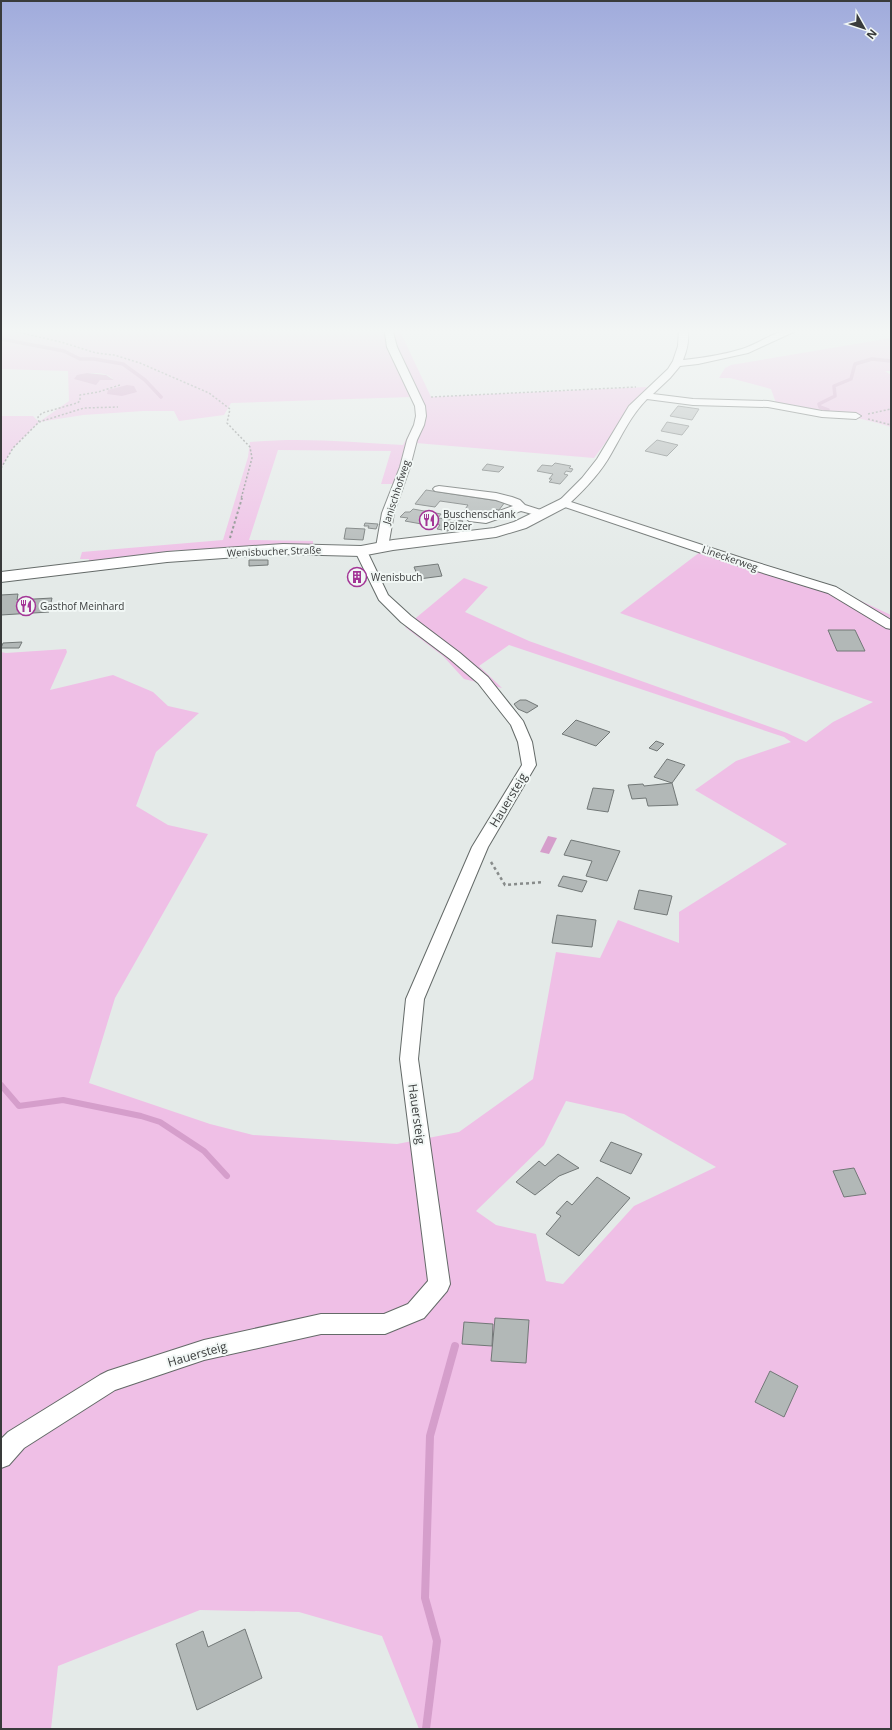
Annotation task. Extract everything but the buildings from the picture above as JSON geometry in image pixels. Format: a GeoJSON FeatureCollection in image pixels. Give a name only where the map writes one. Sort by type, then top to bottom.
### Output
{"type":"FeatureCollection","features":[{"type":"Feature","properties":{"kind":"street","name":"Janischhofweg"},"geometry":{"type":"LineString","coordinates":[[382,547],[388,513],[405,467],[412,440],[419,426],[420,410]]}},
{"type":"Feature","properties":{"kind":"street"},"geometry":{"type":"LineString","coordinates":[[563,503],[572,496],[598,465],[625,419],[633,410]]}},
{"type":"Feature","properties":{"kind":"street"},"geometry":{"type":"LineString","coordinates":[[799,410],[822,414],[856,416]]}},
{"type":"Feature","properties":{"kind":"street"},"geometry":{"type":"LineString","coordinates":[[439,489],[508,498],[519,503],[521,507],[543,514]]}},
{"type":"Feature","properties":{"kind":"street","name":"Wenisbucher Straße"},"geometry":{"type":"LineString","coordinates":[[1,577],[167,557],[283,549],[361,551],[496,532],[520,525],[563,503]]}},
{"type":"Feature","properties":{"kind":"street","name":"Lineckerweg"},"geometry":{"type":"LineString","coordinates":[[563,503],[741,562],[832,590],[891,625]]}},
{"type":"Feature","properties":{"kind":"street"},"geometry":{"type":"LineString","coordinates":[[473,519],[486,520],[521,507]]}},
{"type":"Feature","properties":{"kind":"street","name":"Hauersteig"},"geometry":{"type":"LineString","coordinates":[[1,1457],[16,1440],[108,1382],[204,1350],[321,1324],[385,1324],[416,1311],[439,1284],[409,1059],[415,999],[480,848],[529,765],[525,742],[518,724],[483,680],[455,656],[406,619],[383,597],[361,551]]}},
{"type":"Feature","properties":{"kind":"path"},"geometry":{"type":"LineString","coordinates":[[39,422],[38,417],[42,413],[53,410]]}},
{"type":"Feature","properties":{"kind":"path"},"geometry":{"type":"LineString","coordinates":[[1,468],[14,448],[39,422],[78,410]]}},
{"type":"Feature","properties":{"kind":"path"},"geometry":{"type":"LineString","coordinates":[[209,554],[229,540],[233,531],[252,458],[250,447],[227,423],[230,410]]}},
{"type":"Feature","properties":{"kind":"path"},"geometry":{"type":"LineString","coordinates":[[856,416],[887,410]]}},
{"type":"Feature","properties":{"kind":"path"},"geometry":{"type":"LineString","coordinates":[[856,416],[891,425]]}},
{"type":"Feature","properties":{"kind":"path"},"geometry":{"type":"LineString","coordinates":[[480,848],[496,869],[505,885],[544,882]]}},
{"type":"Feature","properties":{"kind":"shaded area"},"geometry":{"type":"Polygon","coordinates":[[[57,410],[227,410],[224,415],[179,421],[174,411],[143,411],[83,415],[39,422],[57,410]]]}},
{"type":"Feature","properties":{"kind":"shaded area"},"geometry":{"type":"Polygon","coordinates":[[[416,410],[630,410],[594,458],[416,443],[399,484],[381,484],[391,451],[278,450],[249,540],[313,541],[313,545],[218,551],[179,550],[89,561],[89,559],[80,559],[82,552],[223,540],[248,457],[250,442],[307,440],[403,445],[419,416],[416,410]]]}},
{"type":"Feature","properties":{"kind":"shaded area"},"geometry":{"type":"Polygon","coordinates":[[[813,410],[891,410],[891,427],[877,423],[813,410]]]}},
{"type":"Feature","properties":{"kind":"shaded area"},"geometry":{"type":"Polygon","coordinates":[[[1,416],[33,416],[39,422],[13,448],[1,468],[1,416]]]}},
{"type":"Feature","properties":{"kind":"shaded area"},"geometry":{"type":"Polygon","coordinates":[[[704,549],[818,581],[891,615],[891,1729],[419,1729],[382,1636],[299,1612],[200,1610],[58,1666],[51,1729],[1,1729],[1,652],[6,653],[66,649],[67,652],[50,690],[113,675],[153,692],[168,706],[199,713],[156,752],[136,806],[168,825],[208,834],[115,998],[89,1083],[210,1124],[253,1135],[397,1144],[459,1132],[533,1079],[556,952],[600,958],[618,920],[679,943],[679,912],[787,844],[695,790],[736,761],[791,742],[784,737],[509,645],[479,666],[502,688],[464,679],[443,656],[405,627],[464,578],[488,587],[465,612],[529,641],[787,733],[806,742],[833,722],[873,702],[620,613],[704,549]],[[566,1101],[544,1145],[476,1211],[496,1225],[536,1234],[546,1281],[563,1284],[634,1206],[716,1167],[624,1114],[566,1101]]]}},
{"type":"Feature","properties":{"kind":"shaded area"},"geometry":{"type":"Polygon","coordinates":[[[548,836],[557,838],[549,854],[540,852],[548,836]]]}},
{"type":"Feature","properties":{"kind":"waterway"},"geometry":{"type":"LineString","coordinates":[[1,1085],[19,1106],[63,1100],[141,1116],[160,1122],[204,1151],[227,1176]]}},
{"type":"Feature","properties":{"kind":"waterway"},"geometry":{"type":"LineString","coordinates":[[426,1729],[437,1641],[425,1598],[430,1436],[455,1346]]}},
{"type":"Feature","properties":{"kind":"place","name":"Buschenschank Pölzer"},"geometry":{"type":"Point","coordinates":[429,520]}},
{"type":"Feature","properties":{"kind":"place","name":"Wenisbuch"},"geometry":{"type":"Point","coordinates":[357,577]}},
{"type":"Feature","properties":{"kind":"place","name":"Gasthof Meinhard"},"geometry":{"type":"Point","coordinates":[26,606]}}]}
